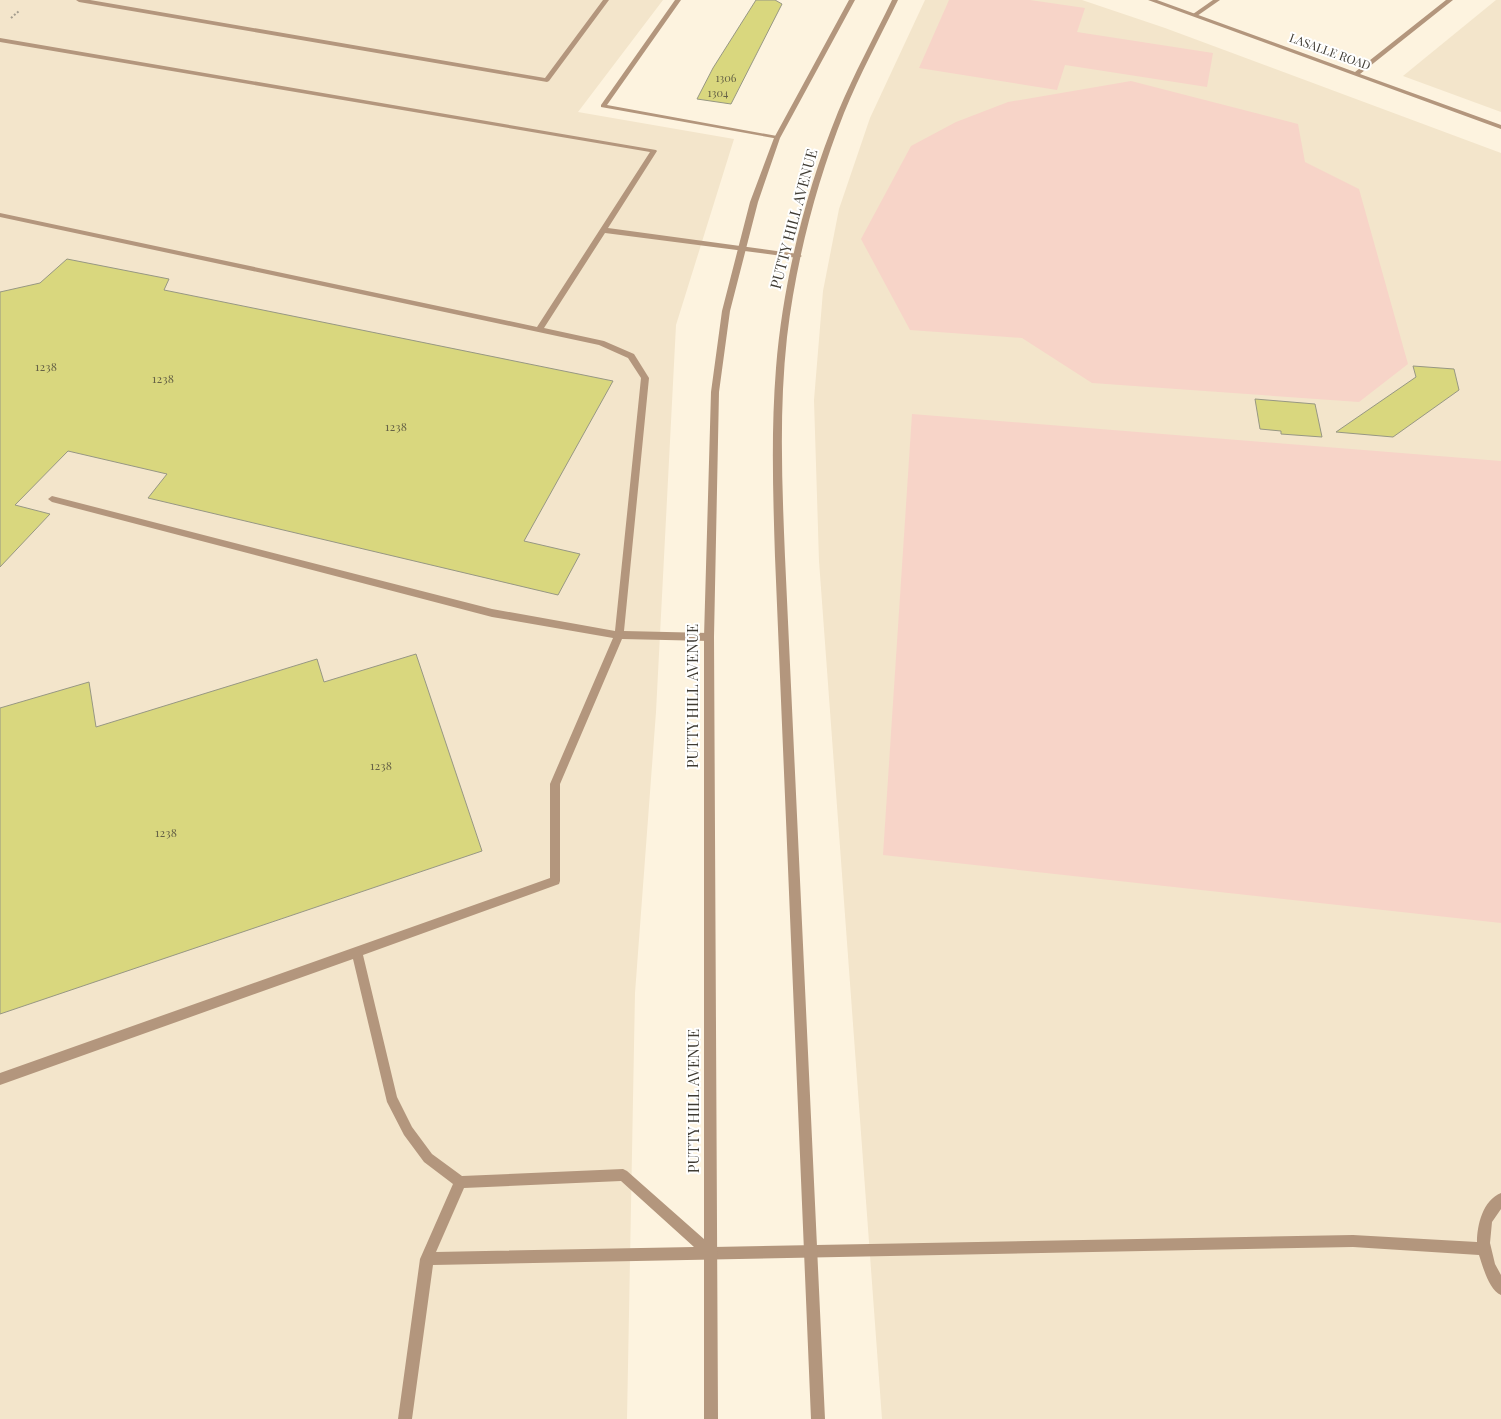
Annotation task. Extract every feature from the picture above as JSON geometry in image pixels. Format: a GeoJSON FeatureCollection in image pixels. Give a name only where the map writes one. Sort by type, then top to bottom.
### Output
{"type":"FeatureCollection","features":[{"type":"Feature","properties":{"kind":"street"},"geometry":{"type":"LineString","coordinates":[[79,0],[547,80],[606,0]]}},
{"type":"Feature","properties":{"kind":"street"},"geometry":{"type":"LineString","coordinates":[[678,0],[603,106],[777,138]]}},
{"type":"Feature","properties":{"kind":"street","name":"PUTTY HILL AVENUE"},"geometry":{"type":"LineString","coordinates":[[711,1419],[709,637],[715,392],[726,311],[754,202],[777,138],[852,0]]}},
{"type":"Feature","properties":{"kind":"street","name":"PUTTY HILL AVENUE"},"geometry":{"type":"LineString","coordinates":[[818,1419],[777,454],[780,377],[787,308],[798,256],[820,178],[841,113],[895,0]]}},
{"type":"Feature","properties":{"kind":"street","name":"LASALLE ROAD"},"geometry":{"type":"LineString","coordinates":[[1151,0],[1195,14],[1356,74],[1500,124]]}},
{"type":"Feature","properties":{"kind":"street"},"geometry":{"type":"LineString","coordinates":[[1195,14],[1217,0]]}},
{"type":"Feature","properties":{"kind":"street"},"geometry":{"type":"LineString","coordinates":[[1356,74],[1450,0]]}},
{"type":"Feature","properties":{"kind":"street"},"geometry":{"type":"LineString","coordinates":[[0,40],[654,151],[539,330]]}},
{"type":"Feature","properties":{"kind":"street"},"geometry":{"type":"LineString","coordinates":[[0,214],[601,343],[630,356],[645,378],[619,635],[555,784],[555,881],[0,1079]]}},
{"type":"Feature","properties":{"kind":"street"},"geometry":{"type":"LineString","coordinates":[[603,230],[798,256]]}},
{"type":"Feature","properties":{"kind":"street"},"geometry":{"type":"LineString","coordinates":[[52,500],[492,613],[619,635],[709,637]]}},
{"type":"Feature","properties":{"kind":"street"},"geometry":{"type":"LineString","coordinates":[[357,952],[391,1098],[408,1131],[428,1158],[460,1182],[622,1175],[711,1254]]}},
{"type":"Feature","properties":{"kind":"street"},"geometry":{"type":"LineString","coordinates":[[405,1419],[427,1259],[460,1182]]}},
{"type":"Feature","properties":{"kind":"street"},"geometry":{"type":"LineString","coordinates":[[1501,1199],[1492,1207],[1484,1226],[1484,1249],[1492,1273],[1501,1288]]}},
{"type":"Feature","properties":{"kind":"street"},"geometry":{"type":"LineString","coordinates":[[427,1259],[1353,1241],[1484,1249]]}},
{"type":"Feature","properties":{"kind":"shaded area"},"geometry":{"type":"Polygon","coordinates":[[[0,0],[663,0],[578,112],[734,139],[676,325],[656,712],[635,993],[627,1419],[0,1419],[0,0]]]}},
{"type":"Feature","properties":{"kind":"shaded area"},"geometry":{"type":"Polygon","coordinates":[[[925,0],[1082,0],[1165,28],[1501,153],[1501,1419],[882,1419],[819,561],[814,400],[823,291],[839,209],[870,118],[925,0]]]}},
{"type":"Feature","properties":{"kind":"shaded area"},"geometry":{"type":"Polygon","coordinates":[[[949,0],[1030,0],[1085,8],[1077,32],[1213,53],[1207,87],[1065,65],[1057,90],[919,68],[949,0]]]}},
{"type":"Feature","properties":{"kind":"shaded area"},"geometry":{"type":"Polygon","coordinates":[[[1496,0],[1501,0],[1501,112],[1403,76],[1496,0]]]}},
{"type":"Feature","properties":{"kind":"shaded area"},"geometry":{"type":"Polygon","coordinates":[[[1131,81],[1298,124],[1305,162],[1359,189],[1408,364],[1359,402],[1092,383],[1022,338],[910,330],[861,239],[911,146],[956,122],[1008,102],[1131,81]]]}},
{"type":"Feature","properties":{"kind":"shaded area"},"geometry":{"type":"Polygon","coordinates":[[[912,414],[1501,461],[1501,923],[883,855],[912,414]]]}},
{"type":"Feature","properties":{"kind":"building"},"geometry":{"type":"Polygon","coordinates":[[[756,0],[775,0],[782,4],[731,104],[697,99],[713,68],[756,0]]]}},
{"type":"Feature","properties":{"kind":"building"},"geometry":{"type":"Polygon","coordinates":[[[67,259],[169,279],[164,290],[613,381],[524,541],[580,554],[558,595],[148,498],[167,474],[68,451],[15,505],[50,514],[0,567],[0,292],[40,283],[67,259]]]}},
{"type":"Feature","properties":{"kind":"building"},"geometry":{"type":"Polygon","coordinates":[[[1413,366],[1454,369],[1459,390],[1393,437],[1336,432],[1416,377],[1413,366]]]}},
{"type":"Feature","properties":{"kind":"building"},"geometry":{"type":"Polygon","coordinates":[[[1255,399],[1315,404],[1322,437],[1281,434],[1281,431],[1260,429],[1255,399]]]}},
{"type":"Feature","properties":{"kind":"building"},"geometry":{"type":"Polygon","coordinates":[[[416,654],[482,851],[0,1014],[0,708],[89,682],[96,727],[317,659],[324,682],[416,654]]]}}]}
